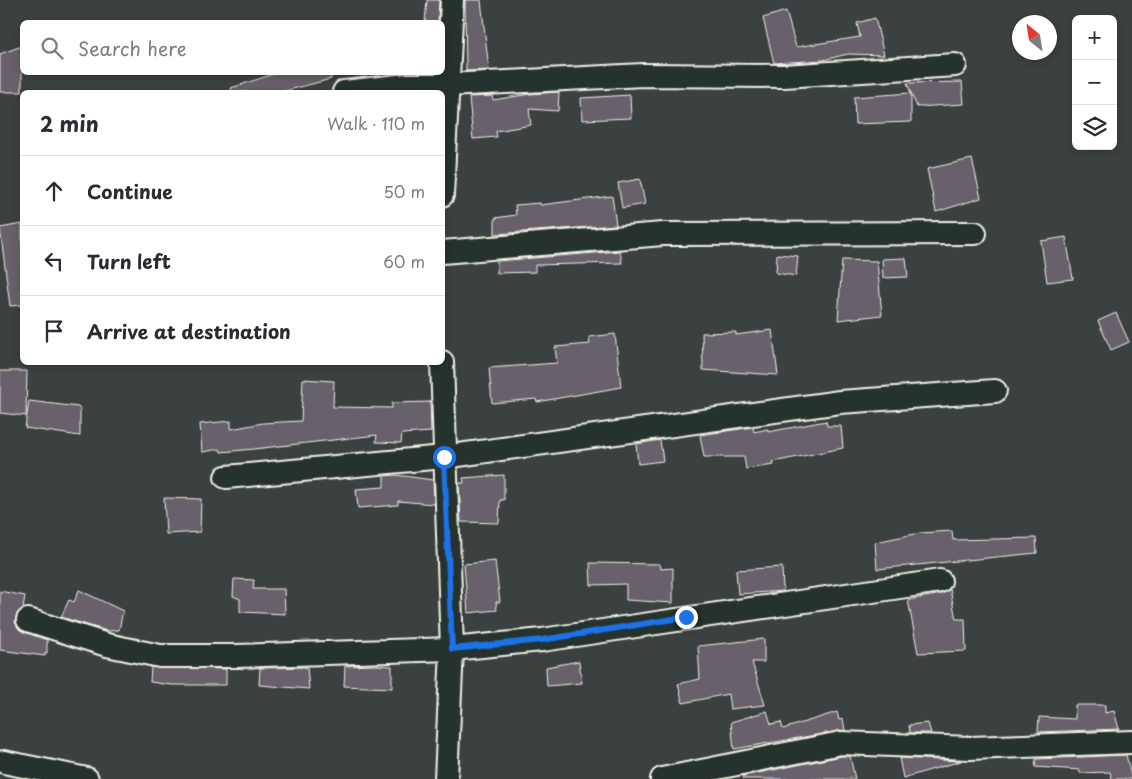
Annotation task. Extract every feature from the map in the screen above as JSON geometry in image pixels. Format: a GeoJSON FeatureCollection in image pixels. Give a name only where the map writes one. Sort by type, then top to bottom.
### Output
{"type":"FeatureCollection","features":[{"type":"Feature","properties":{"kind":"street"},"geometry":{"type":"LineString","coordinates":[[445,129],[452,0]]}},
{"type":"Feature","properties":{"kind":"street"},"geometry":{"type":"LineString","coordinates":[[362,90],[408,85],[447,85],[643,75],[784,76],[955,65]]}},
{"type":"Feature","properties":{"kind":"street"},"geometry":{"type":"LineString","coordinates":[[445,252],[663,234],[975,233]]}},
{"type":"Feature","properties":{"kind":"street"},"geometry":{"type":"LineString","coordinates":[[442,365],[452,649],[446,779]]}},
{"type":"Feature","properties":{"kind":"street"},"geometry":{"type":"LineString","coordinates":[[226,477],[444,457],[840,402],[995,391]]}},
{"type":"Feature","properties":{"kind":"street"},"geometry":{"type":"LineString","coordinates":[[28,620],[107,645],[160,656],[236,656],[452,649],[542,640],[940,581]]}},
{"type":"Feature","properties":{"kind":"street"},"geometry":{"type":"LineString","coordinates":[[662,779],[841,743],[970,748],[1132,742]]}},
{"type":"Feature","properties":{"kind":"street"},"geometry":{"type":"LineString","coordinates":[[4,762],[87,779]]}},
{"type":"Feature","properties":{"kind":"building"},"geometry":{"type":"Polygon","coordinates":[[[427,0],[439,0],[438,20],[425,20],[427,0]]]}},
{"type":"Feature","properties":{"kind":"building"},"geometry":{"type":"Polygon","coordinates":[[[465,0],[481,0],[489,70],[466,71],[465,0]]]}},
{"type":"Feature","properties":{"kind":"building"},"geometry":{"type":"Polygon","coordinates":[[[786,11],[796,47],[860,37],[857,23],[875,18],[884,55],[848,54],[823,60],[774,63],[763,18],[786,11]]]}},
{"type":"Feature","properties":{"kind":"building"},"geometry":{"type":"Polygon","coordinates":[[[20,47],[22,90],[20,92],[0,92],[0,54],[20,47]]]}},
{"type":"Feature","properties":{"kind":"building"},"geometry":{"type":"Polygon","coordinates":[[[271,75],[331,75],[331,79],[289,90],[232,90],[231,88],[271,75]]]}},
{"type":"Feature","properties":{"kind":"building"},"geometry":{"type":"Polygon","coordinates":[[[962,82],[964,104],[917,107],[907,83],[962,82]]]}},
{"type":"Feature","properties":{"kind":"building"},"geometry":{"type":"Polygon","coordinates":[[[559,92],[558,111],[529,109],[531,125],[496,131],[497,137],[473,139],[469,97],[492,96],[493,100],[530,94],[559,92]]]}},
{"type":"Feature","properties":{"kind":"building"},"geometry":{"type":"Polygon","coordinates":[[[911,93],[911,122],[855,124],[854,97],[911,93]]]}},
{"type":"Feature","properties":{"kind":"building"},"geometry":{"type":"Polygon","coordinates":[[[630,95],[631,118],[582,120],[581,98],[630,95]]]}},
{"type":"Feature","properties":{"kind":"building"},"geometry":{"type":"Polygon","coordinates":[[[972,159],[981,198],[936,212],[927,169],[972,159]]]}},
{"type":"Feature","properties":{"kind":"building"},"geometry":{"type":"Polygon","coordinates":[[[640,179],[645,204],[622,208],[618,183],[640,179]]]}},
{"type":"Feature","properties":{"kind":"building"},"geometry":{"type":"Polygon","coordinates":[[[612,196],[616,225],[495,234],[495,218],[516,215],[515,205],[540,203],[540,205],[612,196]]]}},
{"type":"Feature","properties":{"kind":"building"},"geometry":{"type":"Polygon","coordinates":[[[20,224],[20,305],[10,306],[0,228],[20,224]]]}},
{"type":"Feature","properties":{"kind":"building"},"geometry":{"type":"Polygon","coordinates":[[[1066,237],[1073,279],[1047,282],[1041,241],[1066,237]]]}},
{"type":"Feature","properties":{"kind":"building"},"geometry":{"type":"Polygon","coordinates":[[[620,251],[622,263],[535,265],[535,272],[497,273],[497,261],[620,251]]]}},
{"type":"Feature","properties":{"kind":"building"},"geometry":{"type":"Polygon","coordinates":[[[777,254],[798,256],[796,276],[776,273],[777,254]]]}},
{"type":"Feature","properties":{"kind":"building"},"geometry":{"type":"Polygon","coordinates":[[[906,258],[908,277],[883,278],[882,259],[906,258]]]}},
{"type":"Feature","properties":{"kind":"building"},"geometry":{"type":"Polygon","coordinates":[[[842,260],[877,261],[882,315],[838,320],[842,260]]]}},
{"type":"Feature","properties":{"kind":"building"},"geometry":{"type":"Polygon","coordinates":[[[1116,313],[1129,342],[1111,350],[1098,321],[1116,313]]]}},
{"type":"Feature","properties":{"kind":"building"},"geometry":{"type":"Polygon","coordinates":[[[772,330],[778,375],[703,370],[702,333],[736,332],[736,335],[772,330]]]}},
{"type":"Feature","properties":{"kind":"building"},"geometry":{"type":"Polygon","coordinates":[[[615,334],[621,387],[537,402],[536,399],[492,403],[489,368],[557,363],[555,347],[590,344],[589,337],[615,334]]]}},
{"type":"Feature","properties":{"kind":"building"},"geometry":{"type":"Polygon","coordinates":[[[0,371],[27,371],[26,416],[0,413],[0,371]]]}},
{"type":"Feature","properties":{"kind":"building"},"geometry":{"type":"Polygon","coordinates":[[[303,379],[334,381],[333,407],[392,408],[392,403],[430,402],[431,432],[402,434],[401,443],[376,442],[377,435],[254,449],[221,452],[220,449],[202,452],[200,424],[231,421],[231,429],[263,423],[301,421],[303,379]]]}},
{"type":"Feature","properties":{"kind":"building"},"geometry":{"type":"Polygon","coordinates":[[[29,401],[78,407],[80,409],[80,436],[25,428],[29,401]]]}},
{"type":"Feature","properties":{"kind":"building"},"geometry":{"type":"Polygon","coordinates":[[[826,421],[827,426],[841,426],[843,448],[773,462],[774,465],[746,469],[744,457],[704,457],[700,435],[753,427],[754,432],[768,429],[768,432],[826,421]]]}},
{"type":"Feature","properties":{"kind":"building"},"geometry":{"type":"Polygon","coordinates":[[[660,440],[663,461],[638,464],[636,444],[660,440]]]}},
{"type":"Feature","properties":{"kind":"building"},"geometry":{"type":"Polygon","coordinates":[[[396,475],[433,480],[434,504],[398,501],[398,505],[358,508],[356,489],[384,487],[384,476],[396,475]]]}},
{"type":"Feature","properties":{"kind":"building"},"geometry":{"type":"Polygon","coordinates":[[[504,475],[504,500],[500,500],[499,523],[461,522],[459,483],[464,483],[463,478],[504,475]]]}},
{"type":"Feature","properties":{"kind":"building"},"geometry":{"type":"Polygon","coordinates":[[[164,498],[201,499],[200,532],[166,534],[164,498]]]}},
{"type":"Feature","properties":{"kind":"building"},"geometry":{"type":"Polygon","coordinates":[[[952,531],[953,540],[1036,538],[1037,553],[877,569],[875,542],[920,533],[952,531]]]}},
{"type":"Feature","properties":{"kind":"building"},"geometry":{"type":"Polygon","coordinates":[[[495,561],[500,602],[496,602],[497,610],[468,613],[464,564],[495,561]]]}},
{"type":"Feature","properties":{"kind":"building"},"geometry":{"type":"Polygon","coordinates":[[[590,563],[660,564],[661,569],[673,568],[673,603],[626,600],[626,584],[591,585],[590,563]]]}},
{"type":"Feature","properties":{"kind":"building"},"geometry":{"type":"Polygon","coordinates":[[[782,567],[783,591],[738,594],[736,570],[782,567]]]}},
{"type":"Feature","properties":{"kind":"building"},"geometry":{"type":"Polygon","coordinates":[[[234,579],[254,580],[253,589],[284,589],[285,614],[240,612],[240,599],[233,596],[234,579]]]}},
{"type":"Feature","properties":{"kind":"building"},"geometry":{"type":"Polygon","coordinates":[[[950,589],[956,619],[965,619],[966,651],[918,653],[908,600],[942,594],[950,589]]]}},
{"type":"Feature","properties":{"kind":"building"},"geometry":{"type":"Polygon","coordinates":[[[79,590],[123,611],[119,630],[107,631],[61,617],[69,600],[74,602],[79,590]]]}},
{"type":"Feature","properties":{"kind":"building"},"geometry":{"type":"Polygon","coordinates":[[[0,591],[25,596],[23,608],[16,616],[15,623],[24,632],[47,640],[47,653],[45,653],[45,656],[0,650],[0,591]]]}},
{"type":"Feature","properties":{"kind":"building"},"geometry":{"type":"Polygon","coordinates":[[[764,639],[764,662],[752,662],[765,705],[730,709],[728,694],[683,703],[678,684],[700,679],[698,646],[764,639]]]}},
{"type":"Feature","properties":{"kind":"building"},"geometry":{"type":"Polygon","coordinates":[[[579,661],[582,683],[547,686],[546,667],[579,661]]]}},
{"type":"Feature","properties":{"kind":"building"},"geometry":{"type":"Polygon","coordinates":[[[345,666],[392,666],[392,688],[344,686],[345,666]]]}},
{"type":"Feature","properties":{"kind":"building"},"geometry":{"type":"Polygon","coordinates":[[[151,667],[226,669],[226,685],[172,685],[150,682],[151,667]]]}},
{"type":"Feature","properties":{"kind":"building"},"geometry":{"type":"Polygon","coordinates":[[[307,667],[309,689],[259,685],[260,668],[307,667]]]}},
{"type":"Feature","properties":{"kind":"building"},"geometry":{"type":"Polygon","coordinates":[[[1075,705],[1105,705],[1105,713],[1114,711],[1119,729],[1038,732],[1039,717],[1075,719],[1075,705]]]}},
{"type":"Feature","properties":{"kind":"building"},"geometry":{"type":"Polygon","coordinates":[[[767,711],[771,724],[781,722],[783,729],[837,712],[839,720],[843,719],[845,730],[734,749],[731,722],[767,711]]]}},
{"type":"Feature","properties":{"kind":"building"},"geometry":{"type":"Polygon","coordinates":[[[928,723],[931,733],[910,733],[909,725],[928,723]]]}},
{"type":"Feature","properties":{"kind":"building"},"geometry":{"type":"Polygon","coordinates":[[[1126,755],[1132,779],[1112,779],[1110,772],[1080,773],[1080,770],[1035,767],[1036,759],[1126,755]]]}},
{"type":"Feature","properties":{"kind":"building"},"geometry":{"type":"Polygon","coordinates":[[[850,756],[855,779],[744,779],[743,776],[850,756]]]}},
{"type":"Feature","properties":{"kind":"building"},"geometry":{"type":"Polygon","coordinates":[[[899,758],[961,761],[903,778],[899,758]]]}},
{"type":"Feature","properties":{"kind":"route"},"geometry":{"type":"LineString","coordinates":[[444,457],[452,649],[542,640],[686,617]]}}]}
